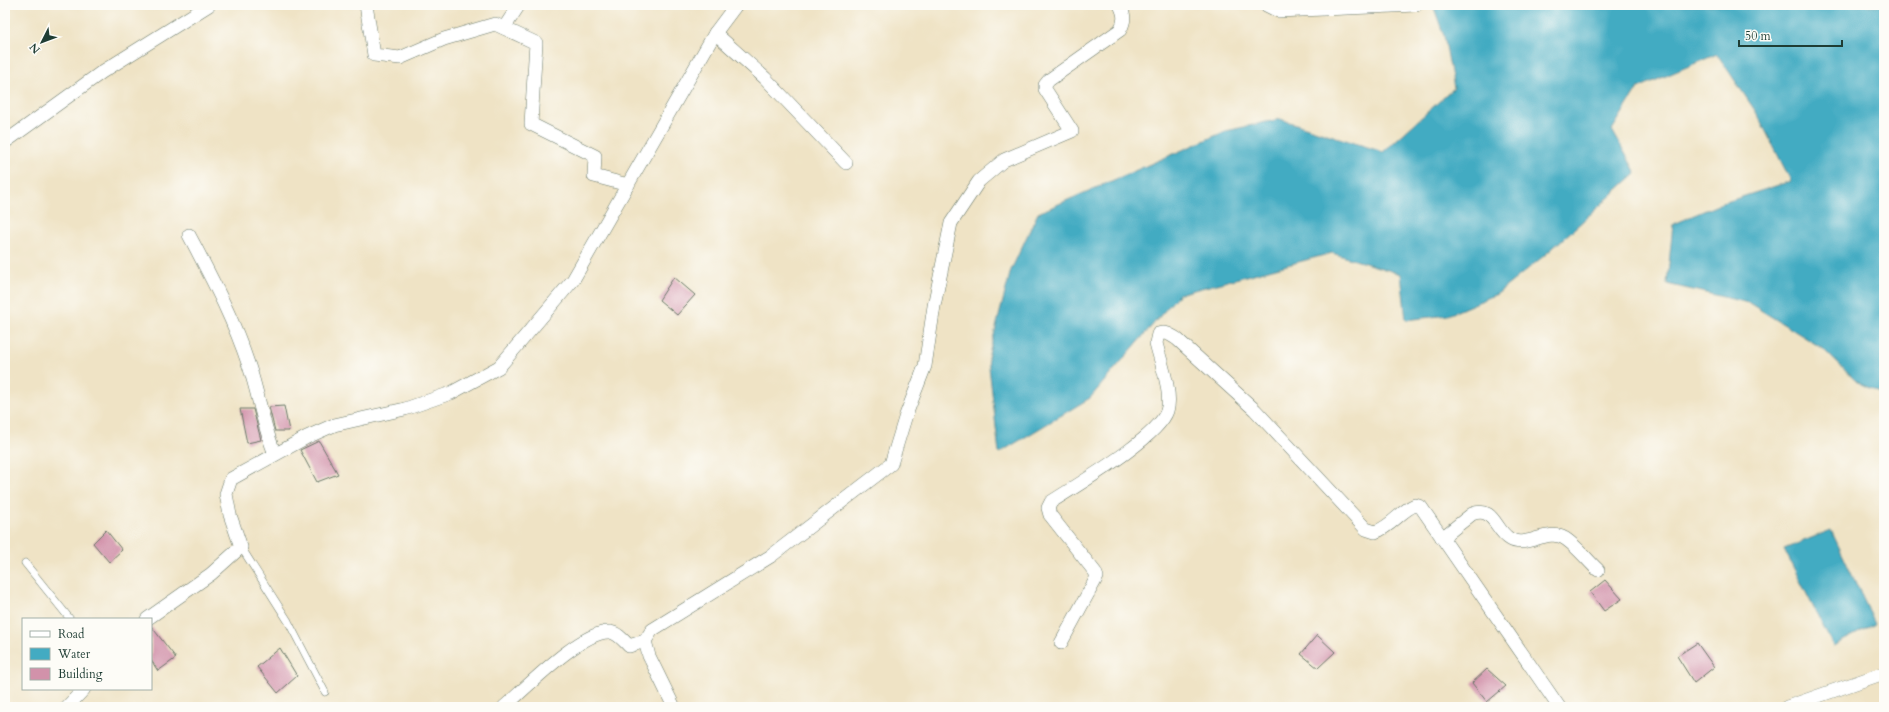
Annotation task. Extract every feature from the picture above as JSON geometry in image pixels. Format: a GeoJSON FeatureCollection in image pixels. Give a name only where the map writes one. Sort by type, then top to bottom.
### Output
{"type":"FeatureCollection","features":[{"type":"Feature","properties":{"kind":"street"},"geometry":{"type":"LineString","coordinates":[[5,142],[102,72],[167,30],[210,5]]}},
{"type":"Feature","properties":{"kind":"street"},"geometry":{"type":"LineString","coordinates":[[366,5],[374,55],[400,58],[444,39],[495,24],[536,43],[531,124],[595,156],[594,176],[628,185]]}},
{"type":"Feature","properties":{"kind":"street"},"geometry":{"type":"LineString","coordinates":[[504,28],[519,5]]}},
{"type":"Feature","properties":{"kind":"street"},"geometry":{"type":"LineString","coordinates":[[149,618],[211,574],[241,547],[230,515],[226,494],[231,479],[306,437],[334,425],[405,409],[452,393],[499,367],[573,280],[715,33],[736,5]]}},
{"type":"Feature","properties":{"kind":"street"},"geometry":{"type":"LineString","coordinates":[[504,707],[567,651],[592,636],[610,632],[622,637],[629,646],[645,641],[652,630],[771,556],[891,464],[906,415],[925,366],[934,306],[951,223],[979,181],[1004,160],[1072,131],[1045,89],[1046,85],[1049,80],[1120,30],[1124,23],[1124,12],[1120,5]]}},
{"type":"Feature","properties":{"kind":"street"},"geometry":{"type":"LineString","coordinates":[[1266,5],[1278,12],[1416,6]]}},
{"type":"Feature","properties":{"kind":"street"},"geometry":{"type":"LineString","coordinates":[[715,33],[765,78],[846,163]]}},
{"type":"Feature","properties":{"kind":"street"},"geometry":{"type":"LineString","coordinates":[[189,235],[229,311],[249,367],[266,433],[275,454]]}},
{"type":"Feature","properties":{"kind":"street"},"geometry":{"type":"LineString","coordinates":[[1062,644],[1097,577],[1095,572],[1050,516],[1048,508],[1051,502],[1131,450],[1162,421],[1168,410],[1169,398],[1156,342],[1158,334],[1161,332],[1170,334],[1177,339],[1255,410],[1366,529],[1375,532],[1382,530],[1408,507],[1415,505],[1420,507],[1559,707]]}},
{"type":"Feature","properties":{"kind":"street"},"geometry":{"type":"LineString","coordinates":[[1442,538],[1472,514],[1477,512],[1485,513],[1490,516],[1508,538],[1514,541],[1524,541],[1555,535],[1564,538],[1598,570]]}},
{"type":"Feature","properties":{"kind":"street"},"geometry":{"type":"LineString","coordinates":[[645,641],[649,656],[674,707]]}},
{"type":"Feature","properties":{"kind":"street"},"geometry":{"type":"LineString","coordinates":[[1787,707],[1884,673]]}},
{"type":"Feature","properties":{"kind":"street"},"geometry":{"type":"LineString","coordinates":[[67,707],[83,690]]}},
{"type":"Feature","properties":{"kind":"lane"},"geometry":{"type":"LineString","coordinates":[[241,547],[288,621],[325,692]]}},
{"type":"Feature","properties":{"kind":"lane"},"geometry":{"type":"LineString","coordinates":[[25,563],[69,618]]}},
{"type":"Feature","properties":{"kind":"water"},"geometry":{"type":"Polygon","coordinates":[[[1433,5],[1884,5],[1884,395],[1857,382],[1822,348],[1749,303],[1667,284],[1673,224],[1720,204],[1791,181],[1756,112],[1717,54],[1638,88],[1612,130],[1636,173],[1545,255],[1497,294],[1448,315],[1406,320],[1401,274],[1332,253],[1179,294],[1090,398],[999,453],[988,358],[1011,270],[1038,213],[1226,131],[1280,119],[1383,152],[1454,88],[1444,36],[1433,5]]]}},
{"type":"Feature","properties":{"kind":"water"},"geometry":{"type":"Polygon","coordinates":[[[1831,530],[1875,624],[1833,646],[1784,549],[1831,530]]]}},
{"type":"Feature","properties":{"kind":"building"},"geometry":{"type":"Polygon","coordinates":[[[674,277],[695,295],[677,315],[659,300],[674,277]]]}},
{"type":"Feature","properties":{"kind":"building"},"geometry":{"type":"Polygon","coordinates":[[[284,406],[289,431],[275,431],[269,407],[284,406]]]}},
{"type":"Feature","properties":{"kind":"building"},"geometry":{"type":"Polygon","coordinates":[[[240,409],[253,409],[261,440],[247,443],[240,409]]]}},
{"type":"Feature","properties":{"kind":"building"},"geometry":{"type":"Polygon","coordinates":[[[319,441],[338,474],[317,482],[300,450],[319,441]]]}},
{"type":"Feature","properties":{"kind":"building"},"geometry":{"type":"Polygon","coordinates":[[[106,530],[122,550],[109,562],[93,543],[106,530]]]}},
{"type":"Feature","properties":{"kind":"building"},"geometry":{"type":"Polygon","coordinates":[[[1605,580],[1622,599],[1604,611],[1590,592],[1605,580]]]}},
{"type":"Feature","properties":{"kind":"building"},"geometry":{"type":"Polygon","coordinates":[[[152,627],[176,658],[158,671],[152,662],[152,627]]]}},
{"type":"Feature","properties":{"kind":"building"},"geometry":{"type":"Polygon","coordinates":[[[1317,635],[1335,652],[1318,668],[1301,654],[1317,635]]]}},
{"type":"Feature","properties":{"kind":"building"},"geometry":{"type":"Polygon","coordinates":[[[1697,643],[1714,667],[1694,683],[1677,656],[1697,643]]]}},
{"type":"Feature","properties":{"kind":"building"},"geometry":{"type":"Polygon","coordinates":[[[280,648],[297,676],[278,693],[257,667],[280,648]]]}},
{"type":"Feature","properties":{"kind":"building"},"geometry":{"type":"Polygon","coordinates":[[[1487,669],[1506,686],[1487,702],[1472,683],[1487,669]]]}}]}
